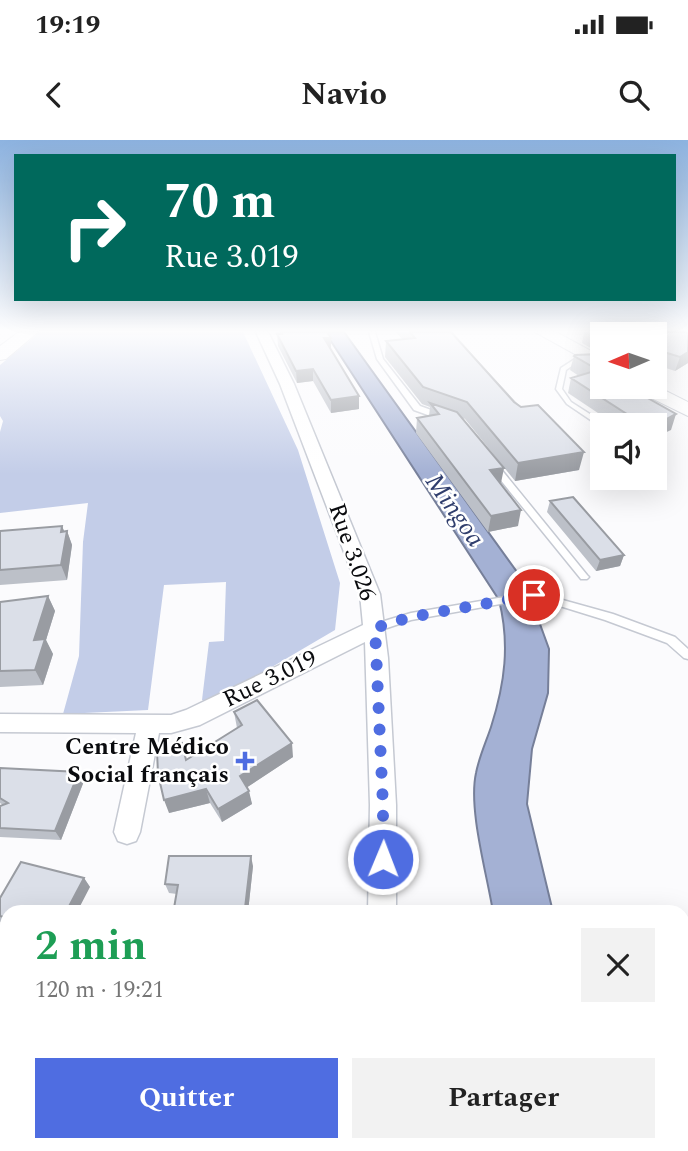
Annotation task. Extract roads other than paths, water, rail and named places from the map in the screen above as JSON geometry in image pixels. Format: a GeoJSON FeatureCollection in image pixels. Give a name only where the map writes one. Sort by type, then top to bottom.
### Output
{"type":"FeatureCollection","features":[{"type":"Feature","properties":{"kind":"main road"},"geometry":{"type":"LineString","coordinates":[[667,399],[688,410]]}},
{"type":"Feature","properties":{"kind":"street","name":"Rue 3.026"},"geometry":{"type":"LineString","coordinates":[[285,379],[370,594],[375,628],[383,806],[382,905]]}},
{"type":"Feature","properties":{"kind":"street","name":"Rue 3.019"},"geometry":{"type":"LineString","coordinates":[[0,723],[149,725],[192,718],[375,628]]}},
{"type":"Feature","properties":{"kind":"street"},"geometry":{"type":"LineString","coordinates":[[127,832],[149,725]]}},
{"type":"Feature","properties":{"kind":"lane"},"geometry":{"type":"LineString","coordinates":[[395,379],[417,408],[452,420]]}},
{"type":"Feature","properties":{"kind":"lane"},"geometry":{"type":"LineString","coordinates":[[561,379],[559,389],[569,402],[590,416]]}},
{"type":"Feature","properties":{"kind":"lane"},"geometry":{"type":"LineString","coordinates":[[485,454],[584,577]]}},
{"type":"Feature","properties":{"kind":"lane","name":"Rue 3.019"},"geometry":{"type":"LineString","coordinates":[[375,628],[411,617],[534,595],[610,617],[671,640],[688,655]]}},
{"type":"Feature","properties":{"kind":"water","name":"Mingoa"},"geometry":{"type":"Polygon","coordinates":[[[356,379],[378,379],[525,583],[549,649],[548,693],[532,749],[527,804],[551,905],[492,905],[479,842],[474,805],[476,773],[496,711],[503,679],[505,648],[499,600],[356,379]]]}},
{"type":"Feature","properties":{"kind":"place","name":"Centre Médico Social français"},"geometry":{"type":"Point","coordinates":[245,761]}}]}
